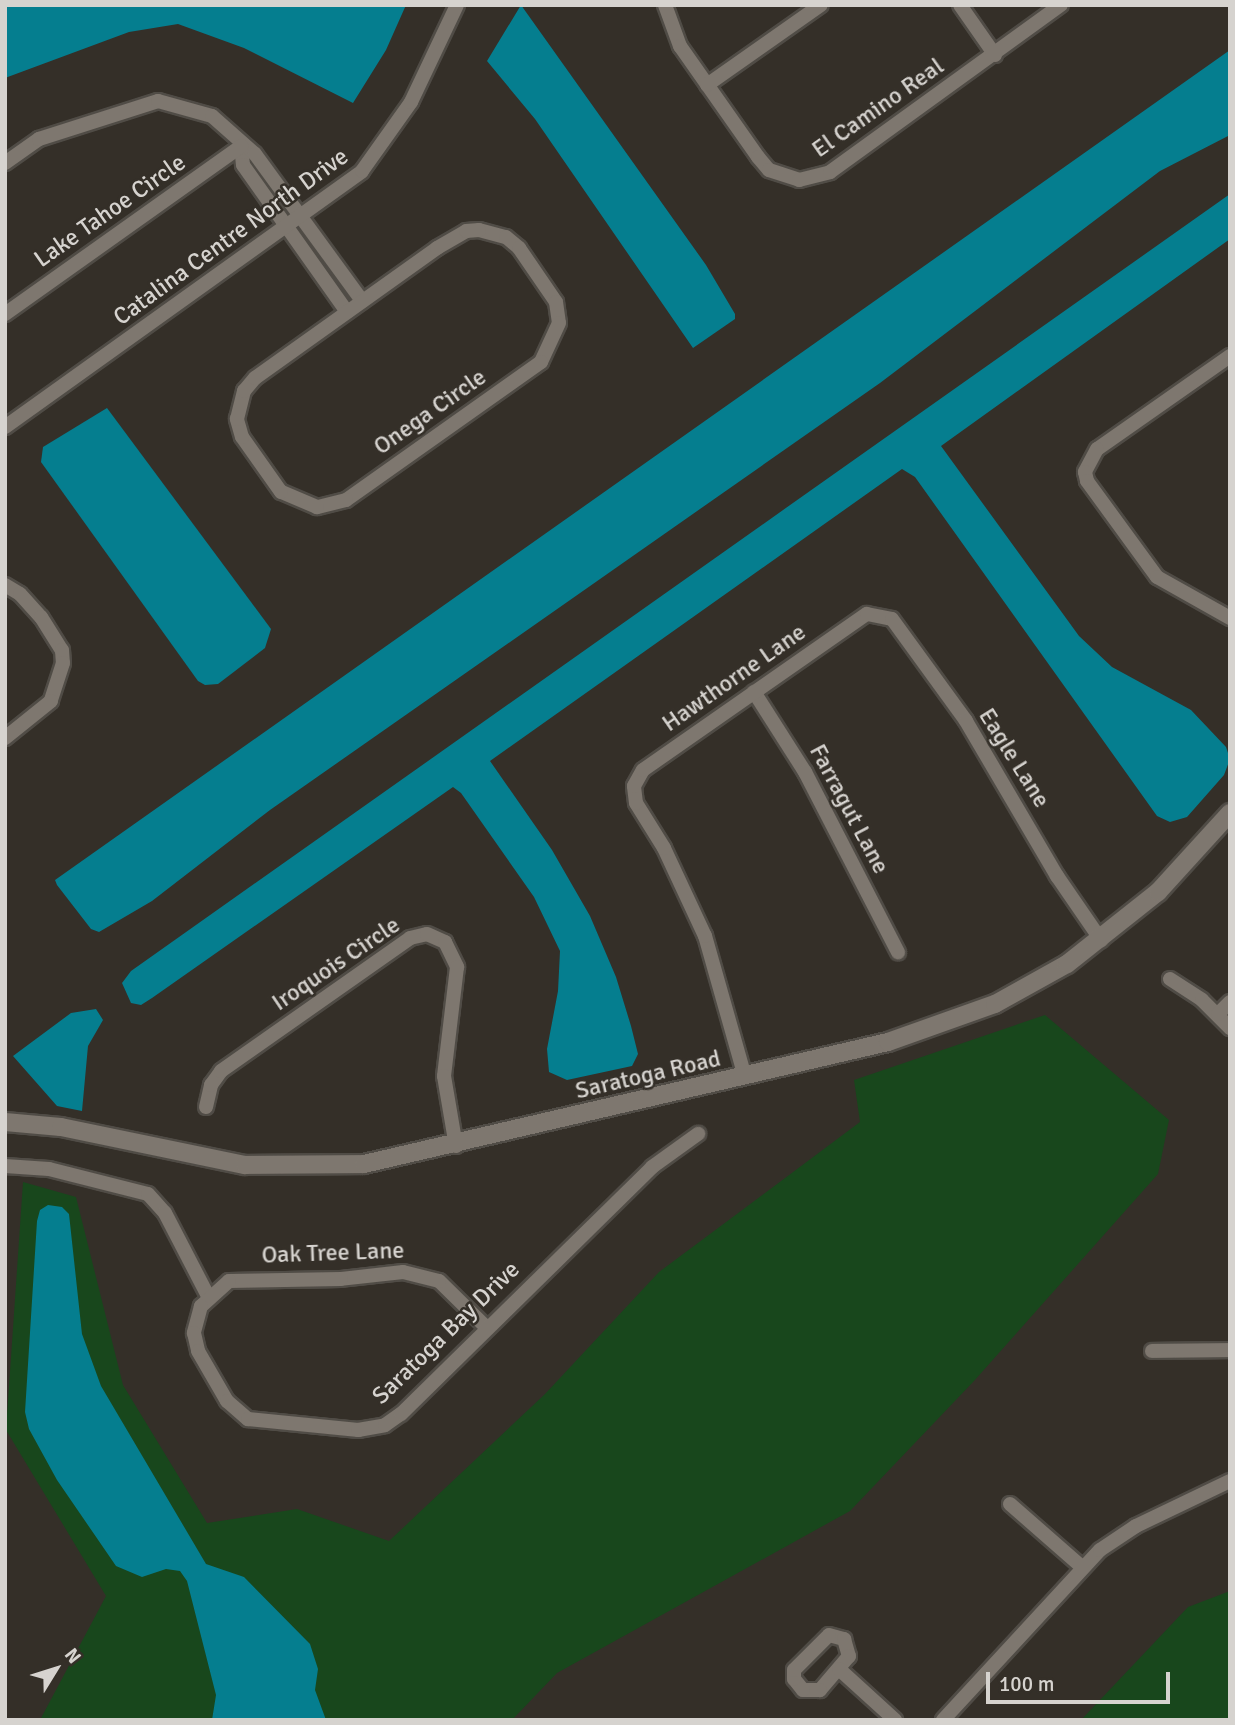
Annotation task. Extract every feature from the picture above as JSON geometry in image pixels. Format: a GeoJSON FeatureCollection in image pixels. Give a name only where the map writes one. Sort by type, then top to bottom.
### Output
{"type":"FeatureCollection","features":[{"type":"Feature","properties":{"kind":"street","name":"Catalina Centre North Drive"},"geometry":{"type":"LineString","coordinates":[[5,427],[288,229],[362,171],[388,137],[431,65],[457,5]]}},
{"type":"Feature","properties":{"kind":"street","name":"El Camino Real"},"geometry":{"type":"LineString","coordinates":[[665,5],[680,46],[769,170],[799,180],[814,180],[995,55],[1061,5]]}},
{"type":"Feature","properties":{"kind":"street"},"geometry":{"type":"LineString","coordinates":[[707,85],[821,5]]}},
{"type":"Feature","properties":{"kind":"street"},"geometry":{"type":"LineString","coordinates":[[960,5],[995,55]]}},
{"type":"Feature","properties":{"kind":"street"},"geometry":{"type":"LineString","coordinates":[[5,163],[39,139],[158,101],[212,116],[241,146],[256,154],[362,301]]}},
{"type":"Feature","properties":{"kind":"street"},"geometry":{"type":"LineString","coordinates":[[241,146],[243,165],[347,312]]}},
{"type":"Feature","properties":{"kind":"street","name":"Lake Tahoe Circle"},"geometry":{"type":"LineString","coordinates":[[5,314],[241,146]]}},
{"type":"Feature","properties":{"kind":"street","name":"Onega Circle"},"geometry":{"type":"LineString","coordinates":[[479,230],[506,237],[519,248],[556,302],[559,323],[541,362],[346,499],[317,507],[281,492],[242,437],[239,403],[255,378],[362,301],[453,238],[479,230]]}},
{"type":"Feature","properties":{"kind":"street"},"geometry":{"type":"LineString","coordinates":[[1230,356],[1115,436],[1091,456],[1087,481],[1157,577],[1230,618]]}},
{"type":"Feature","properties":{"kind":"street"},"geometry":{"type":"LineString","coordinates":[[5,585],[20,594],[41,617],[62,650],[63,663],[51,701],[5,738]]}},
{"type":"Feature","properties":{"kind":"street","name":"Hawthorne Lane"},"geometry":{"type":"LineString","coordinates":[[745,1077],[705,936],[634,794],[643,770],[858,618],[876,613]]}},
{"type":"Feature","properties":{"kind":"street","name":"Eagle Lane"},"geometry":{"type":"LineString","coordinates":[[876,613],[892,619],[966,721],[1057,876],[1101,940]]}},
{"type":"Feature","properties":{"kind":"street","name":"Farragut Lane"},"geometry":{"type":"LineString","coordinates":[[754,692],[805,772],[898,952]]}},
{"type":"Feature","properties":{"kind":"street","name":"Saratoga Road"},"geometry":{"type":"LineString","coordinates":[[5,1122],[61,1127],[207,1160],[283,1168],[364,1164],[456,1146],[888,1042],[966,1016],[1033,985],[1101,940],[1158,892],[1230,813]]}},
{"type":"Feature","properties":{"kind":"street","name":"Iroquois Circle"},"geometry":{"type":"LineString","coordinates":[[206,1107],[211,1085],[221,1071],[410,938],[427,934],[444,942],[457,967],[444,1076],[456,1146]]}},
{"type":"Feature","properties":{"kind":"street"},"geometry":{"type":"LineString","coordinates":[[1170,979],[1218,1014],[1230,1028]]}},
{"type":"Feature","properties":{"kind":"street"},"geometry":{"type":"LineString","coordinates":[[1218,1014],[1230,1002]]}},
{"type":"Feature","properties":{"kind":"street","name":"Saratoga Bay Drive"},"geometry":{"type":"LineString","coordinates":[[208,1296],[195,1324],[198,1351],[233,1408],[266,1424],[358,1430],[385,1425],[652,1167],[698,1134]]}},
{"type":"Feature","properties":{"kind":"street"},"geometry":{"type":"LineString","coordinates":[[5,1166],[49,1169],[148,1194],[165,1213],[208,1296]]}},
{"type":"Feature","properties":{"kind":"street","name":"Oak Tree Lane"},"geometry":{"type":"LineString","coordinates":[[208,1296],[238,1279],[341,1279],[413,1272],[439,1281],[487,1328]]}},
{"type":"Feature","properties":{"kind":"street"},"geometry":{"type":"LineString","coordinates":[[1152,1351],[1230,1350]]}},
{"type":"Feature","properties":{"kind":"street"},"geometry":{"type":"LineString","coordinates":[[943,1720],[1082,1567],[1121,1534],[1230,1481]]}},
{"type":"Feature","properties":{"kind":"street"},"geometry":{"type":"LineString","coordinates":[[1010,1504],[1082,1567]]}},
{"type":"Feature","properties":{"kind":"street"},"geometry":{"type":"LineString","coordinates":[[839,1669],[895,1720]]}},
{"type":"Feature","properties":{"kind":"green space"},"geometry":{"type":"Polygon","coordinates":[[[1045,1015],[1169,1120],[1158,1174],[974,1381],[850,1511],[557,1673],[512,1720],[40,1720],[106,1596],[6,1430],[23,1182],[76,1197],[123,1385],[207,1523],[297,1509],[389,1541],[545,1394],[659,1272],[860,1122],[854,1080],[1045,1015]]]}},
{"type":"Feature","properties":{"kind":"green space"},"geometry":{"type":"Polygon","coordinates":[[[1230,1591],[1230,1720],[1081,1720],[1188,1607],[1230,1591]]]}},
{"type":"Feature","properties":{"kind":"water"},"geometry":{"type":"Polygon","coordinates":[[[5,5],[406,5],[386,50],[353,103],[244,48],[178,24],[129,32],[5,78],[5,5]]]}},
{"type":"Feature","properties":{"kind":"water"},"geometry":{"type":"Polygon","coordinates":[[[521,5],[706,265],[735,314],[735,319],[693,348],[535,119],[487,61],[521,5]]]}},
{"type":"Feature","properties":{"kind":"water"},"geometry":{"type":"Polygon","coordinates":[[[1230,50],[1230,135],[1160,171],[880,383],[270,810],[152,901],[99,932],[91,929],[57,885],[55,880],[1230,50]]]}},
{"type":"Feature","properties":{"kind":"water"},"geometry":{"type":"Polygon","coordinates":[[[1230,194],[1230,239],[941,446],[1079,636],[1112,667],[1191,710],[1226,747],[1230,759],[1224,775],[1187,817],[1170,822],[1157,816],[915,477],[902,469],[490,761],[552,850],[590,916],[616,977],[631,1026],[638,1054],[632,1066],[567,1080],[549,1072],[547,1049],[558,991],[560,951],[534,897],[461,793],[453,787],[152,998],[141,1005],[131,1003],[122,983],[131,971],[1230,194]]]}},
{"type":"Feature","properties":{"kind":"water"},"geometry":{"type":"Polygon","coordinates":[[[107,408],[271,629],[265,648],[218,684],[205,685],[198,681],[41,462],[43,447],[107,408]]]}},
{"type":"Feature","properties":{"kind":"water"},"geometry":{"type":"Polygon","coordinates":[[[96,1009],[103,1020],[88,1046],[82,1111],[57,1106],[13,1056],[71,1013],[96,1009]]]}},
{"type":"Feature","properties":{"kind":"water"},"geometry":{"type":"Polygon","coordinates":[[[48,1205],[62,1207],[69,1214],[82,1334],[101,1386],[206,1564],[244,1577],[310,1644],[318,1669],[315,1690],[326,1720],[212,1720],[216,1695],[187,1581],[180,1571],[166,1569],[142,1577],[116,1566],[57,1480],[29,1429],[25,1412],[37,1221],[40,1210],[48,1205]]]}}]}
